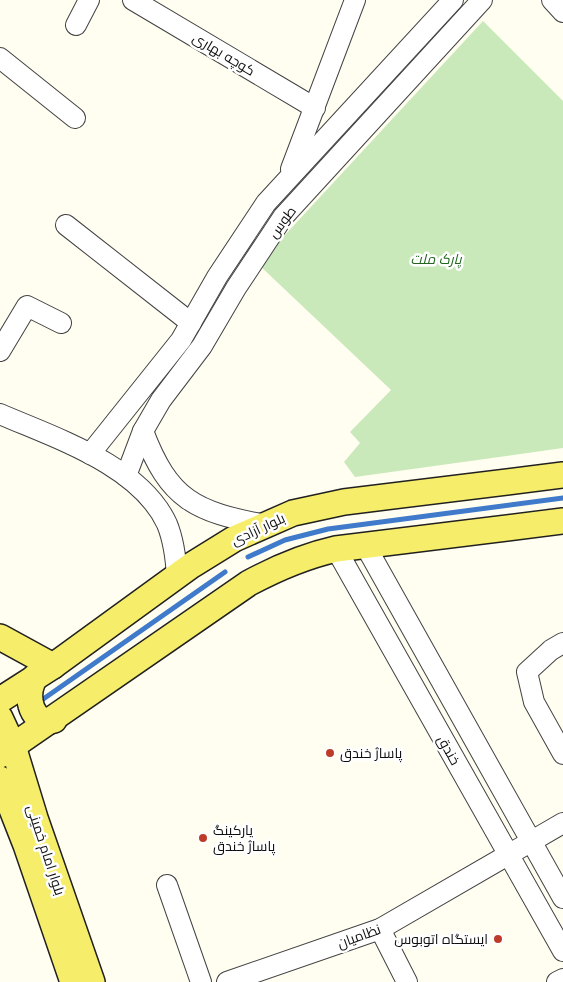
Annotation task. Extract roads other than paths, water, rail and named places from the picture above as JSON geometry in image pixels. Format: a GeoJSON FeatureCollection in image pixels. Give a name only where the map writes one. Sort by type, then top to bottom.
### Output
{"type":"FeatureCollection","features":[{"type":"Feature","properties":{"kind":"main road","name":"بلوار آزادی"},"geometry":{"type":"LineString","coordinates":[[0,700],[234,539],[293,513],[344,502],[563,475]]}},
{"type":"Feature","properties":{"kind":"main road"},"geometry":{"type":"LineString","coordinates":[[7,751],[249,583],[312,554],[365,545],[563,521]]}},
{"type":"Feature","properties":{"kind":"main road"},"geometry":{"type":"LineString","coordinates":[[0,637],[44,671],[29,692],[34,712],[38,718],[45,722],[54,720]]}},
{"type":"Feature","properties":{"kind":"main road","name":"بلوار امام خمینی"},"geometry":{"type":"LineString","coordinates":[[0,718],[7,751],[35,818],[92,982]]}},
{"type":"Feature","properties":{"kind":"main road","name":"بلوار امام خمینی"},"geometry":{"type":"LineString","coordinates":[[0,779],[26,846],[72,982]]}},
{"type":"Feature","properties":{"kind":"street"},"geometry":{"type":"LineString","coordinates":[[76,25],[89,0]]}},
{"type":"Feature","properties":{"kind":"street","name":"کوچه بهاری"},"geometry":{"type":"LineString","coordinates":[[133,0],[313,111]]}},
{"type":"Feature","properties":{"kind":"street"},"geometry":{"type":"LineString","coordinates":[[285,182],[355,0]]}},
{"type":"Feature","properties":{"kind":"street","name":"طوس"},"geometry":{"type":"LineString","coordinates":[[90,454],[181,340],[217,277],[266,203],[452,0]]}},
{"type":"Feature","properties":{"kind":"street","name":"طوس"},"geometry":{"type":"LineString","coordinates":[[126,476],[143,431],[161,400],[202,346],[236,288],[283,218],[482,0]]}},
{"type":"Feature","properties":{"kind":"street"},"geometry":{"type":"LineString","coordinates":[[552,0],[563,12]]}},
{"type":"Feature","properties":{"kind":"street"},"geometry":{"type":"LineString","coordinates":[[0,58],[75,118]]}},
{"type":"Feature","properties":{"kind":"street"},"geometry":{"type":"LineString","coordinates":[[313,111],[317,128],[326,137]]}},
{"type":"Feature","properties":{"kind":"street"},"geometry":{"type":"LineString","coordinates":[[66,225],[191,323]]}},
{"type":"Feature","properties":{"kind":"street"},"geometry":{"type":"LineString","coordinates":[[0,352],[27,306],[61,323]]}},
{"type":"Feature","properties":{"kind":"street"},"geometry":{"type":"LineString","coordinates":[[0,414],[90,454],[126,476],[147,494],[166,523],[174,549],[178,577]]}},
{"type":"Feature","properties":{"kind":"street"},"geometry":{"type":"LineString","coordinates":[[143,431],[155,461],[169,483],[185,499],[237,520],[266,525]]}},
{"type":"Feature","properties":{"kind":"street","name":"خندق"},"geometry":{"type":"LineString","coordinates":[[365,545],[563,898]]}},
{"type":"Feature","properties":{"kind":"street","name":"خندق"},"geometry":{"type":"LineString","coordinates":[[336,549],[563,951]]}},
{"type":"Feature","properties":{"kind":"street"},"geometry":{"type":"LineString","coordinates":[[563,643],[551,650],[527,672],[534,702],[563,754]]}},
{"type":"Feature","properties":{"kind":"street","name":"نظامیان"},"geometry":{"type":"LineString","coordinates":[[227,982],[380,929],[563,822]]}},
{"type":"Feature","properties":{"kind":"street"},"geometry":{"type":"LineString","coordinates":[[167,885],[201,982]]}},
{"type":"Feature","properties":{"kind":"street"},"geometry":{"type":"LineString","coordinates":[[380,929],[408,982]]}},
{"type":"Feature","properties":{"kind":"street"},"geometry":{"type":"LineString","coordinates":[[557,982],[563,978]]}},
{"type":"Feature","properties":{"kind":"waterway"},"geometry":{"type":"LineString","coordinates":[[248,557],[285,540],[328,529],[563,498]]}},
{"type":"Feature","properties":{"kind":"waterway"},"geometry":{"type":"LineString","coordinates":[[39,702],[225,572]]}},
{"type":"Feature","properties":{"kind":"place","name":"پاساژ خندق"},"geometry":{"type":"Point","coordinates":[330,753]}},
{"type":"Feature","properties":{"kind":"place","name":"پارکینگ پاساژ خندق"},"geometry":{"type":"Point","coordinates":[203,838]}},
{"type":"Feature","properties":{"kind":"place","name":"ایستگاه اتوبوس"},"geometry":{"type":"Point","coordinates":[498,939]}},
{"type":"Feature","properties":{"kind":"park label","name":"پارک ملت"},"geometry":{"type":"Point","coordinates":[436,259]}}]}
